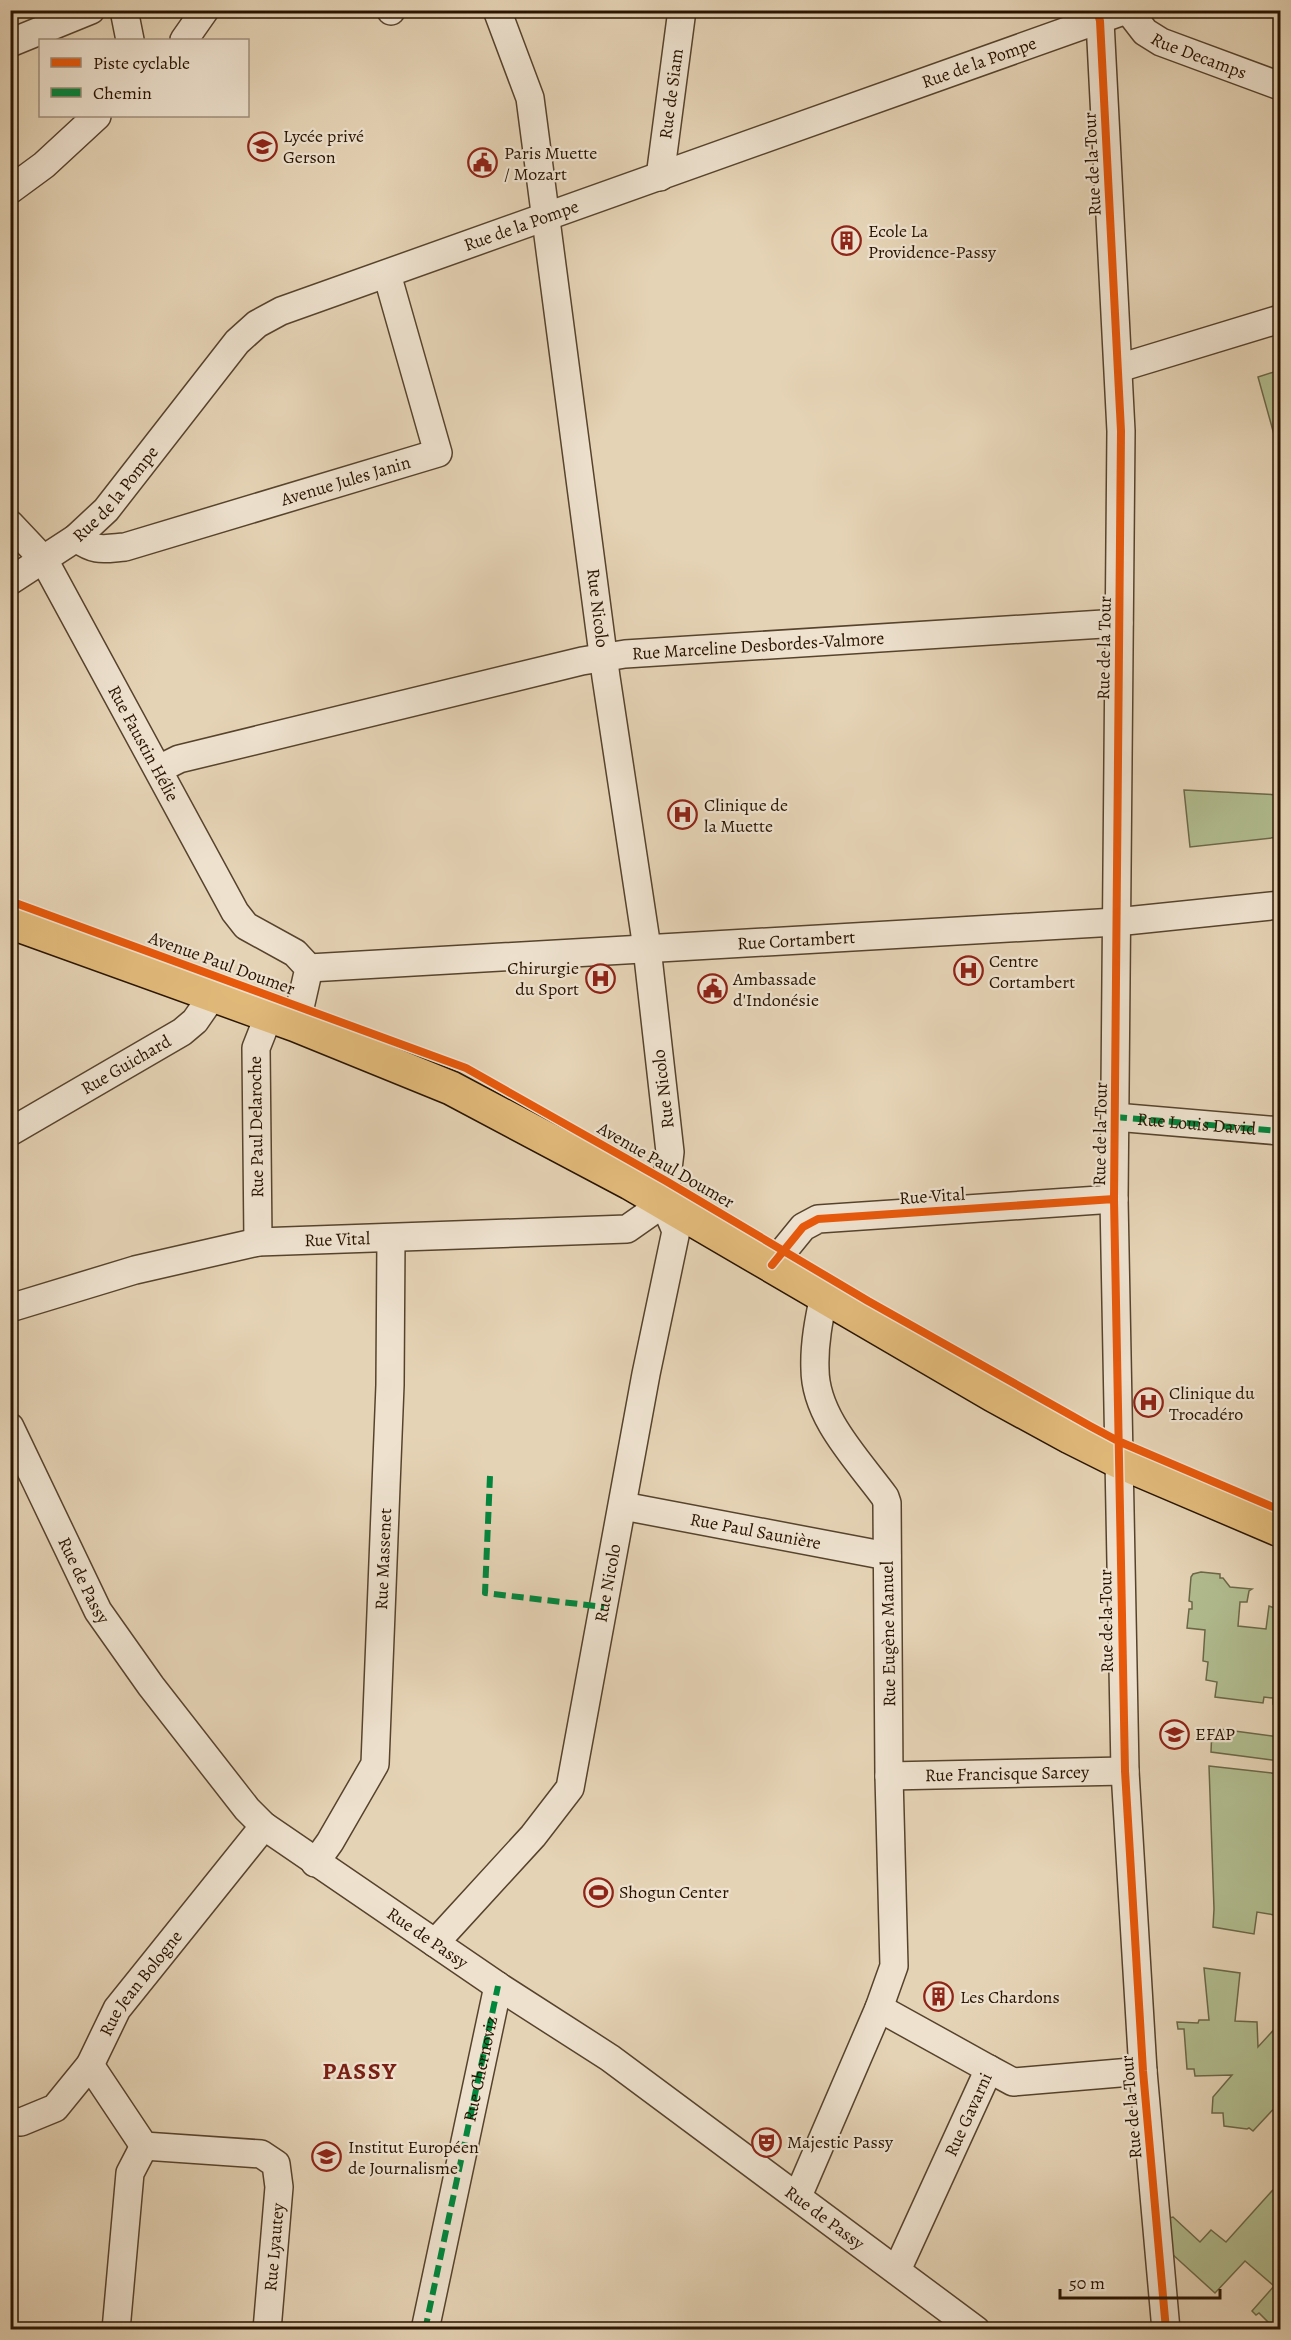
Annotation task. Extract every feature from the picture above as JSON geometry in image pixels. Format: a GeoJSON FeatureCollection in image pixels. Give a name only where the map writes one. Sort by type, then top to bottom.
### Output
{"type":"FeatureCollection","features":[{"type":"Feature","properties":{"kind":"main road","name":"Avenue Paul Doumer"},"geometry":{"type":"LineString","coordinates":[[10,922],[283,1020],[452,1088],[664,1203],[993,1395],[1070,1437],[1118,1461],[1281,1530]]}},
{"type":"Feature","properties":{"kind":"street"},"geometry":{"type":"LineString","coordinates":[[10,43],[91,10]]}},
{"type":"Feature","properties":{"kind":"street"},"geometry":{"type":"LineString","coordinates":[[124,10],[130,39]]}},
{"type":"Feature","properties":{"kind":"street"},"geometry":{"type":"LineString","coordinates":[[185,39],[205,10]]}},
{"type":"Feature","properties":{"kind":"street","name":"Rue Nicolo"},"geometry":{"type":"LineString","coordinates":[[435,1943],[533,1836],[570,1788],[646,1374],[676,1231],[664,1203],[670,1152],[647,948],[604,657],[530,98],[497,10]]}},
{"type":"Feature","properties":{"kind":"street","name":"Rue de Siam"},"geometry":{"type":"LineString","coordinates":[[660,177],[682,10]]}},
{"type":"Feature","properties":{"kind":"street","name":"Rue de la Pompe"},"geometry":{"type":"LineString","coordinates":[[10,581],[76,538],[106,510],[237,342],[257,324],[281,311],[547,215],[660,177],[1099,16],[1127,10]]}},
{"type":"Feature","properties":{"kind":"street","name":"Rue Decamps"},"geometry":{"type":"LineString","coordinates":[[1127,10],[1145,32],[1161,42],[1281,86]]}},
{"type":"Feature","properties":{"kind":"street","name":"Rue de la Tour"},"geometry":{"type":"LineString","coordinates":[[1099,16],[1119,368],[1114,1199],[1125,1771],[1143,2071],[1166,2330]]}},
{"type":"Feature","properties":{"kind":"street"},"geometry":{"type":"LineString","coordinates":[[10,190],[44,165],[96,117]]}},
{"type":"Feature","properties":{"kind":"street","name":"Avenue Jules Janin"},"geometry":{"type":"LineString","coordinates":[[76,538],[97,550],[125,547],[438,453],[387,274]]}},
{"type":"Feature","properties":{"kind":"street"},"geometry":{"type":"LineString","coordinates":[[1119,368],[1281,319]]}},
{"type":"Feature","properties":{"kind":"street","name":"Rue Faustin Hélie"},"geometry":{"type":"LineString","coordinates":[[10,524],[44,560],[235,912],[246,926],[294,952],[309,968]]}},
{"type":"Feature","properties":{"kind":"street","name":"Rue Marceline Desbordes-Valmore"},"geometry":{"type":"LineString","coordinates":[[159,769],[179,759],[604,657],[1119,624]]}},
{"type":"Feature","properties":{"kind":"street","name":"Rue Cortambert"},"geometry":{"type":"LineString","coordinates":[[309,968],[1116,922],[1281,905]]}},
{"type":"Feature","properties":{"kind":"street","name":"Rue Paul Delaroche"},"geometry":{"type":"LineString","coordinates":[[258,1242],[256,1047],[283,1020],[309,968]]}},
{"type":"Feature","properties":{"kind":"street","name":"Rue Guichard"},"geometry":{"type":"LineString","coordinates":[[10,1132],[182,1032],[195,1022],[213,995]]}},
{"type":"Feature","properties":{"kind":"street","name":"Rue Louis David"},"geometry":{"type":"LineString","coordinates":[[1115,1117],[1281,1131]]}},
{"type":"Feature","properties":{"kind":"street","name":"Rue Vital"},"geometry":{"type":"LineString","coordinates":[[772,1265],[803,1227],[818,1218],[1114,1199]]}},
{"type":"Feature","properties":{"kind":"street","name":"Rue Vital"},"geometry":{"type":"LineString","coordinates":[[10,1308],[135,1270],[258,1242],[627,1228],[664,1203]]}},
{"type":"Feature","properties":{"kind":"street","name":"Rue Massenet"},"geometry":{"type":"LineString","coordinates":[[315,1863],[330,1842],[375,1764],[390,1385],[391,1238]]}},
{"type":"Feature","properties":{"kind":"street","name":"Rue Eugène Manuel"},"geometry":{"type":"LineString","coordinates":[[798,2196],[879,2008],[894,1966],[885,1497],[833,1426],[821,1398],[815,1371],[818,1324],[824,1295]]}},
{"type":"Feature","properties":{"kind":"street","name":"Rue de Passy"},"geometry":{"type":"LineString","coordinates":[[10,1427],[98,1611],[151,1686],[247,1809],[264,1826],[498,1986],[610,2058],[976,2330]]}},
{"type":"Feature","properties":{"kind":"street","name":"Rue Paul Saunière"},"geometry":{"type":"LineString","coordinates":[[623,1506],[887,1556]]}},
{"type":"Feature","properties":{"kind":"street","name":"Rue Francisque Sarcey"},"geometry":{"type":"LineString","coordinates":[[889,1776],[1125,1771]]}},
{"type":"Feature","properties":{"kind":"street","name":"Rue Jean Bologne"},"geometry":{"type":"LineString","coordinates":[[10,2121],[21,2122],[55,2108],[90,2065],[117,2009],[264,1826]]}},
{"type":"Feature","properties":{"kind":"street","name":"Rue Chernoviz"},"geometry":{"type":"LineString","coordinates":[[425,2330],[498,1986]]}},
{"type":"Feature","properties":{"kind":"street"},"geometry":{"type":"LineString","coordinates":[[879,2008],[989,2069]]}},
{"type":"Feature","properties":{"kind":"street"},"geometry":{"type":"LineString","coordinates":[[90,2065],[144,2146],[130,2173],[116,2330]]}},
{"type":"Feature","properties":{"kind":"street","name":"Rue Gavarni"},"geometry":{"type":"LineString","coordinates":[[897,2270],[989,2069],[1012,2082],[1143,2071]]}},
{"type":"Feature","properties":{"kind":"street","name":"Rue Lyautey"},"geometry":{"type":"LineString","coordinates":[[144,2146],[261,2154],[276,2164],[279,2187],[267,2330]]}},
{"type":"Feature","properties":{"kind":"green space"},"geometry":{"type":"Polygon","coordinates":[[[1280,370],[1280,456],[1258,377],[1280,370]]]}},
{"type":"Feature","properties":{"kind":"green space"},"geometry":{"type":"Polygon","coordinates":[[[1184,790],[1280,795],[1280,837],[1190,847],[1184,790]]]}},
{"type":"Feature","properties":{"kind":"green space"},"geometry":{"type":"Polygon","coordinates":[[[1201,1572],[1220,1574],[1220,1578],[1223,1578],[1230,1587],[1252,1589],[1249,1591],[1247,1602],[1240,1602],[1238,1626],[1266,1629],[1269,1606],[1280,1610],[1280,1631],[1276,1643],[1280,1646],[1280,1705],[1273,1704],[1273,1698],[1264,1697],[1263,1703],[1215,1697],[1217,1682],[1206,1680],[1208,1662],[1203,1661],[1205,1630],[1187,1628],[1189,1609],[1192,1609],[1192,1602],[1189,1601],[1191,1577],[1201,1572]]]}},
{"type":"Feature","properties":{"kind":"green space"},"geometry":{"type":"Polygon","coordinates":[[[1212,1728],[1280,1737],[1280,1761],[1211,1752],[1212,1728]]]}},
{"type":"Feature","properties":{"kind":"green space"},"geometry":{"type":"Polygon","coordinates":[[[1209,1766],[1280,1774],[1280,1916],[1257,1912],[1254,1934],[1213,1927],[1209,1766]]]}},
{"type":"Feature","properties":{"kind":"green space"},"geometry":{"type":"Polygon","coordinates":[[[1204,1968],[1240,1973],[1235,2021],[1257,2022],[1258,2047],[1280,2023],[1280,2102],[1253,2131],[1249,2128],[1224,2126],[1223,2113],[1212,2113],[1213,2097],[1232,2075],[1195,2076],[1194,2069],[1187,2069],[1184,2029],[1178,2029],[1177,2022],[1198,2023],[1199,2020],[1209,2020],[1204,1968]]]}},
{"type":"Feature","properties":{"kind":"green space"},"geometry":{"type":"Polygon","coordinates":[[[1280,2182],[1280,2325],[1279,2329],[1272,2329],[1259,2313],[1256,2315],[1252,2311],[1274,2286],[1245,2261],[1215,2293],[1172,2254],[1169,2218],[1173,2217],[1200,2242],[1211,2230],[1226,2242],[1280,2182]]]}},
{"type":"Feature","properties":{"kind":"marked path"},"geometry":{"type":"LineString","coordinates":[[1115,1117],[1280,1131]]}},
{"type":"Feature","properties":{"kind":"marked path"},"geometry":{"type":"LineString","coordinates":[[490,1476],[485,1593],[604,1607]]}},
{"type":"Feature","properties":{"kind":"marked path"},"geometry":{"type":"LineString","coordinates":[[425,2330],[498,1986]]}},
{"type":"Feature","properties":{"kind":"cycle path"},"geometry":{"type":"LineString","coordinates":[[1097,10],[1100,21],[1121,431],[1114,1199],[1125,1771],[1143,2071],[1166,2330]]}},
{"type":"Feature","properties":{"kind":"cycle path"},"geometry":{"type":"LineString","coordinates":[[10,901],[466,1068],[666,1181],[868,1301],[1090,1426],[1118,1441],[1280,1510]]}},
{"type":"Feature","properties":{"kind":"cycle path"},"geometry":{"type":"LineString","coordinates":[[772,1265],[803,1227],[818,1219],[1114,1199]]}},
{"type":"Feature","properties":{"kind":"place","name":"Lycée privé Gerson"},"geometry":{"type":"Point","coordinates":[262,146]}},
{"type":"Feature","properties":{"kind":"place","name":"Paris Muette / Mozart"},"geometry":{"type":"Point","coordinates":[483,163]}},
{"type":"Feature","properties":{"kind":"place","name":"Ecole La Providence-Passy"},"geometry":{"type":"Point","coordinates":[847,241]}},
{"type":"Feature","properties":{"kind":"place","name":"Clinique de la Muette"},"geometry":{"type":"Point","coordinates":[683,815]}},
{"type":"Feature","properties":{"kind":"place","name":"Centre Cortambert"},"geometry":{"type":"Point","coordinates":[968,971]}},
{"type":"Feature","properties":{"kind":"place","name":"Chirurgie du Sport"},"geometry":{"type":"Point","coordinates":[600,978]}},
{"type":"Feature","properties":{"kind":"place","name":"Ambassade d'Indonésie"},"geometry":{"type":"Point","coordinates":[712,989]}},
{"type":"Feature","properties":{"kind":"place","name":"Clinique du Trocadéro"},"geometry":{"type":"Point","coordinates":[1148,1403]}},
{"type":"Feature","properties":{"kind":"place","name":"EFAP"},"geometry":{"type":"Point","coordinates":[1174,1734]}},
{"type":"Feature","properties":{"kind":"place","name":"Shogun Center"},"geometry":{"type":"Point","coordinates":[598,1892]}},
{"type":"Feature","properties":{"kind":"place","name":"Les Chardons"},"geometry":{"type":"Point","coordinates":[939,1997]}},
{"type":"Feature","properties":{"kind":"place","name":"Majestic Passy"},"geometry":{"type":"Point","coordinates":[766,2142]}},
{"type":"Feature","properties":{"kind":"place","name":"Institut Européen de Journalisme"},"geometry":{"type":"Point","coordinates":[327,2157]}},
{"type":"Feature","properties":{"kind":"district","name":"PASSY"},"geometry":{"type":"Point","coordinates":[360,2071]}}]}
